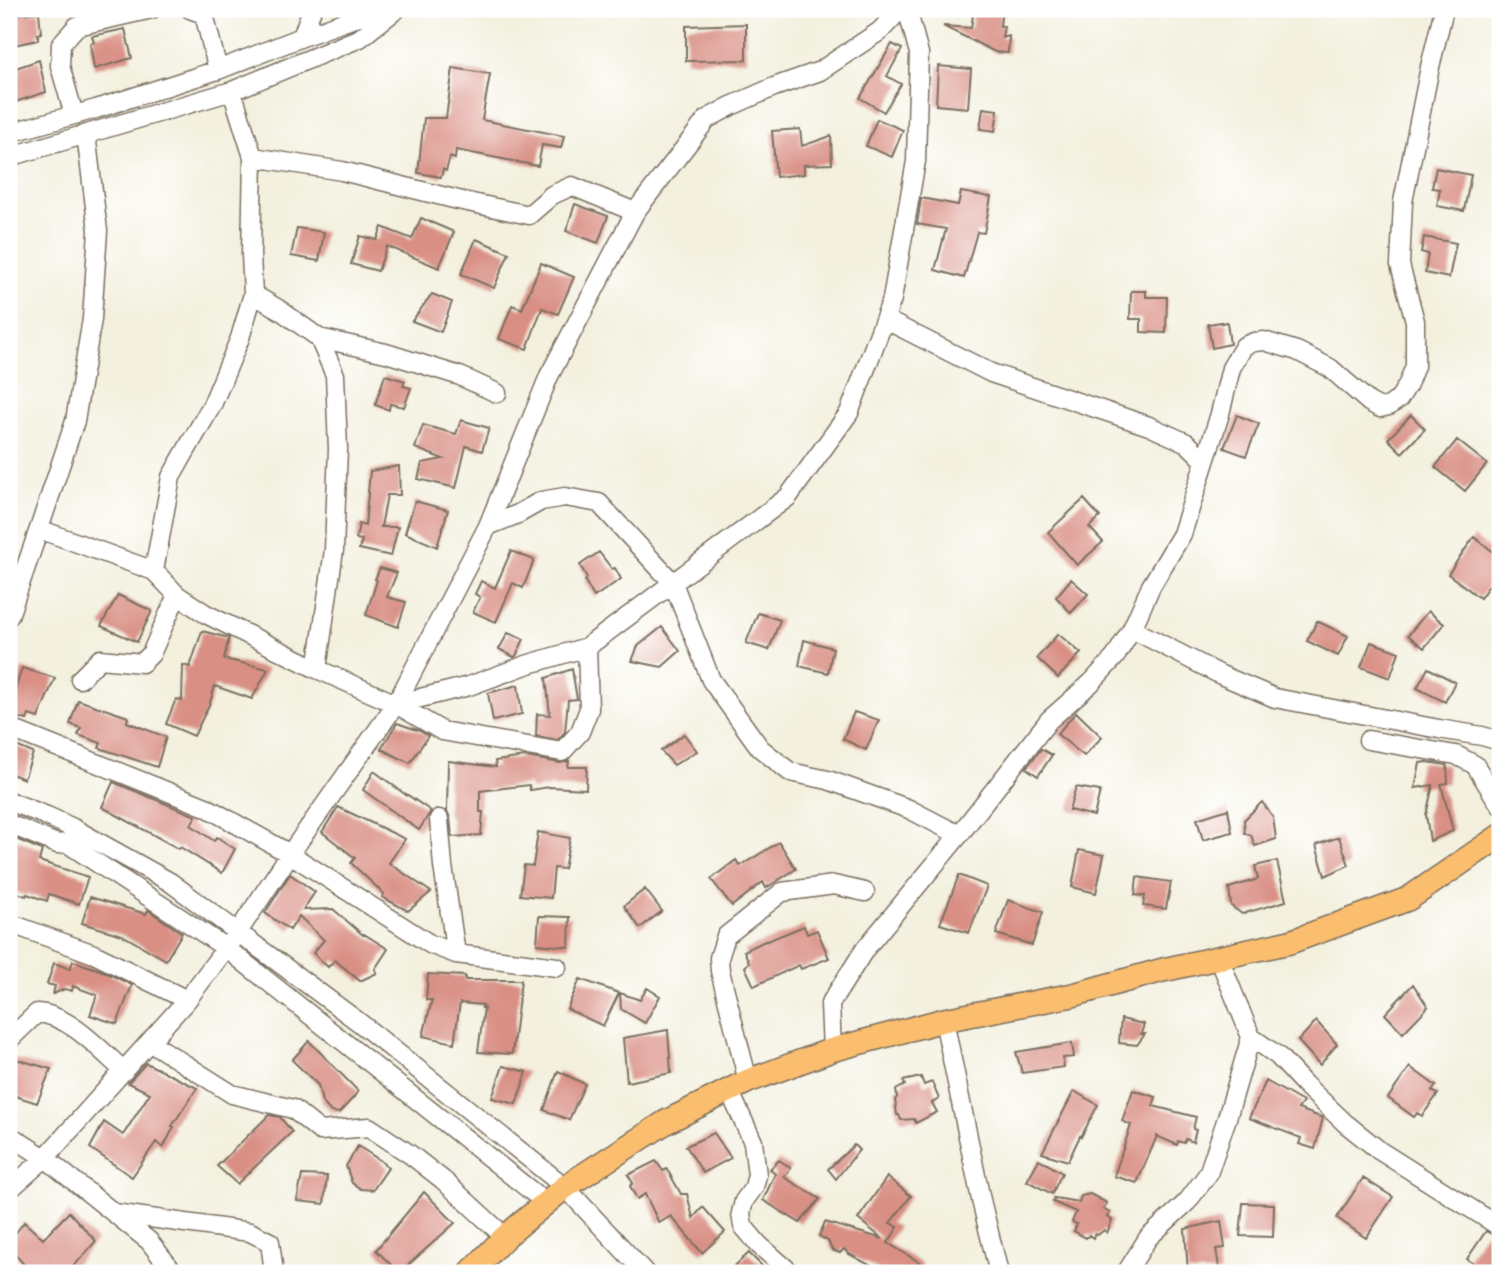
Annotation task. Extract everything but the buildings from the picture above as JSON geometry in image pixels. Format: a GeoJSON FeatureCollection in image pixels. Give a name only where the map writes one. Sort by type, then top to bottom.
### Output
{"type":"FeatureCollection","features":[{"type":"Feature","properties":{"kind":"main road"},"geometry":{"type":"LineString","coordinates":[[470,1273],[505,1237],[565,1187],[666,1122],[738,1085],[832,1050],[944,1020],[1073,995],[1163,970],[1290,942],[1408,899],[1500,836]]}},
{"type":"Feature","properties":{"kind":"street"},"geometry":{"type":"LineString","coordinates":[[74,115],[60,66],[61,44],[77,26],[152,9]]}},
{"type":"Feature","properties":{"kind":"street"},"geometry":{"type":"LineString","coordinates":[[190,9],[204,14],[218,70]]}},
{"type":"Feature","properties":{"kind":"street"},"geometry":{"type":"LineString","coordinates":[[302,37],[312,9]]}},
{"type":"Feature","properties":{"kind":"street"},"geometry":{"type":"LineString","coordinates":[[9,134],[218,70],[302,37],[352,13],[379,9]]}},
{"type":"Feature","properties":{"kind":"street"},"geometry":{"type":"LineString","coordinates":[[9,157],[232,91],[360,38],[397,9]]}},
{"type":"Feature","properties":{"kind":"street"},"geometry":{"type":"LineString","coordinates":[[9,1190],[45,1158],[187,1000],[238,932],[396,704],[488,526],[549,376],[635,212],[708,119],[774,87],[820,71],[880,31],[900,9]]}},
{"type":"Feature","properties":{"kind":"street"},"geometry":{"type":"LineString","coordinates":[[396,704],[469,686],[587,647],[788,497],[849,413],[892,299],[916,161],[919,53],[907,9]]}},
{"type":"Feature","properties":{"kind":"street"},"geometry":{"type":"LineString","coordinates":[[832,1050],[830,1004],[865,949],[1049,720],[1091,683],[1115,657],[1132,629],[1151,586],[1182,534],[1220,414],[1231,368],[1244,346],[1264,341],[1297,351],[1330,368],[1369,402],[1380,408],[1399,399],[1408,384],[1415,366],[1415,321],[1400,265],[1403,202],[1444,9]]}},
{"type":"Feature","properties":{"kind":"street"},"geometry":{"type":"LineString","coordinates":[[154,571],[171,477],[212,405],[240,338],[253,294],[253,157],[232,91]]}},
{"type":"Feature","properties":{"kind":"street"},"geometry":{"type":"LineString","coordinates":[[9,616],[75,421],[92,319],[98,231],[86,134]]}},
{"type":"Feature","properties":{"kind":"street"},"geometry":{"type":"LineString","coordinates":[[253,157],[342,171],[529,215],[552,195],[572,187],[635,212]]}},
{"type":"Feature","properties":{"kind":"street"},"geometry":{"type":"LineString","coordinates":[[253,294],[319,338],[398,356],[460,376],[497,393]]}},
{"type":"Feature","properties":{"kind":"street"},"geometry":{"type":"LineString","coordinates":[[886,320],[991,373],[1149,426],[1187,443],[1205,461]]}},
{"type":"Feature","properties":{"kind":"street"},"geometry":{"type":"LineString","coordinates":[[317,668],[334,550],[338,449],[335,375],[319,338]]}},
{"type":"Feature","properties":{"kind":"street"},"geometry":{"type":"LineString","coordinates":[[488,526],[541,501],[565,497],[599,503],[673,583],[710,680],[760,748],[790,772],[828,780],[908,809],[959,835]]}},
{"type":"Feature","properties":{"kind":"street"},"geometry":{"type":"LineString","coordinates":[[39,529],[154,571],[177,596],[206,614],[396,704],[442,731],[562,752],[580,732],[589,709],[587,647]]}},
{"type":"Feature","properties":{"kind":"street"},"geometry":{"type":"LineString","coordinates":[[80,679],[100,659],[142,663],[151,654],[177,596]]}},
{"type":"Feature","properties":{"kind":"street"},"geometry":{"type":"LineString","coordinates":[[1132,629],[1221,675],[1275,698],[1500,741]]}},
{"type":"Feature","properties":{"kind":"street"},"geometry":{"type":"LineString","coordinates":[[9,728],[206,807],[290,854],[430,944],[456,954],[557,967]]}},
{"type":"Feature","properties":{"kind":"street"},"geometry":{"type":"LineString","coordinates":[[1368,740],[1457,755],[1475,765],[1500,805]]}},
{"type":"Feature","properties":{"kind":"street"},"geometry":{"type":"LineString","coordinates":[[9,801],[73,828],[170,882],[238,932],[360,1023],[565,1187],[645,1273]]}},
{"type":"Feature","properties":{"kind":"street"},"geometry":{"type":"LineString","coordinates":[[439,819],[456,954]]}},
{"type":"Feature","properties":{"kind":"street"},"geometry":{"type":"LineString","coordinates":[[9,824],[57,844],[67,843],[226,948],[545,1202]]}},
{"type":"Feature","properties":{"kind":"street"},"geometry":{"type":"LineString","coordinates":[[791,1273],[759,1245],[743,1226],[741,1213],[744,1201],[754,1188],[757,1175],[753,1142],[738,1085],[719,958],[726,936],[782,892],[834,885],[865,892]]}},
{"type":"Feature","properties":{"kind":"street"},"geometry":{"type":"LineString","coordinates":[[9,923],[94,954],[187,1000]]}},
{"type":"Feature","properties":{"kind":"street"},"geometry":{"type":"LineString","coordinates":[[1219,958],[1251,1037],[1278,1056],[1328,1107],[1380,1151],[1500,1227]]}},
{"type":"Feature","properties":{"kind":"street"},"geometry":{"type":"LineString","coordinates":[[9,1040],[37,1013],[48,1014],[69,1023],[124,1070]]}},
{"type":"Feature","properties":{"kind":"street"},"geometry":{"type":"LineString","coordinates":[[944,1020],[999,1273]]}},
{"type":"Feature","properties":{"kind":"street"},"geometry":{"type":"LineString","coordinates":[[1126,1273],[1148,1238],[1187,1202],[1208,1174],[1251,1037]]}},
{"type":"Feature","properties":{"kind":"street"},"geometry":{"type":"LineString","coordinates":[[150,1042],[232,1094],[293,1108],[320,1131],[369,1127],[443,1180],[505,1237]]}},
{"type":"Feature","properties":{"kind":"street"},"geometry":{"type":"LineString","coordinates":[[9,1135],[45,1158],[149,1241],[174,1273]]}},
{"type":"Feature","properties":{"kind":"street"},"geometry":{"type":"LineString","coordinates":[[114,1213],[250,1232],[270,1242],[273,1265],[271,1273]]}}]}
